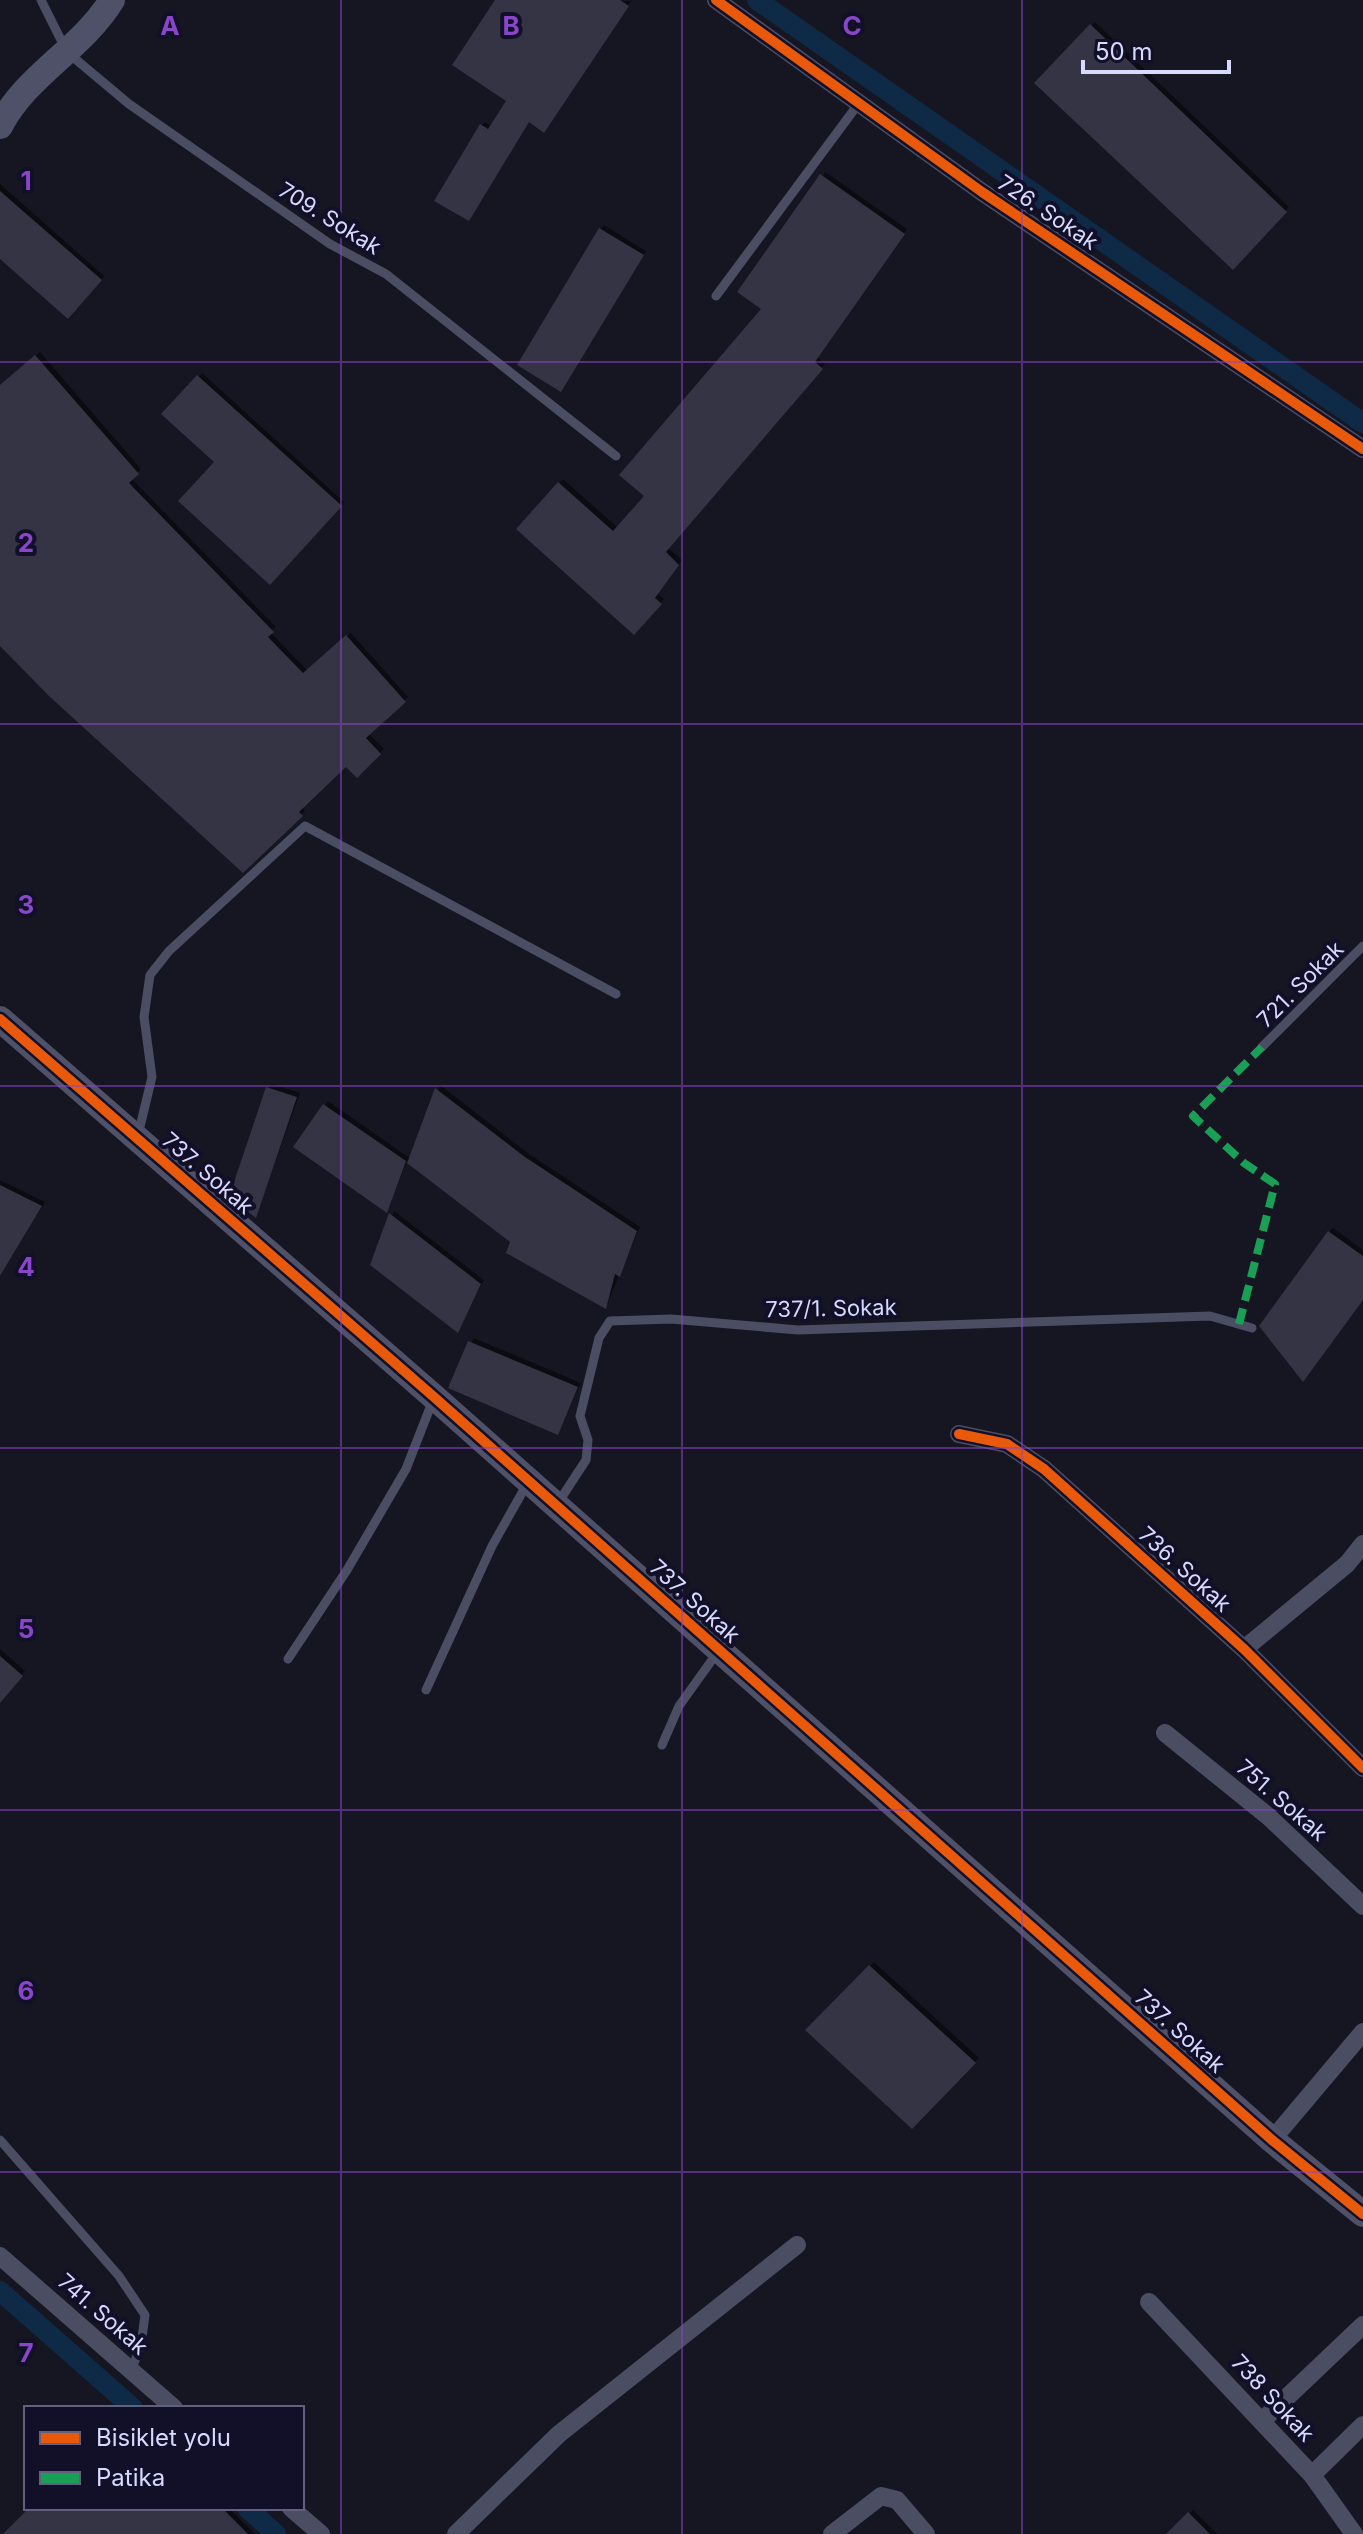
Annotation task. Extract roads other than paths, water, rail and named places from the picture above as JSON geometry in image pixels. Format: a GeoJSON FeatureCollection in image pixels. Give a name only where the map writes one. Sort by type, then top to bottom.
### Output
{"type":"FeatureCollection","features":[{"type":"Feature","properties":{"kind":"street"},"geometry":{"type":"LineString","coordinates":[[0,126],[13,101],[67,52],[112,0]]}},
{"type":"Feature","properties":{"kind":"street","name":"726. Sokak"},"geometry":{"type":"LineString","coordinates":[[716,0],[982,192],[1363,449]]}},
{"type":"Feature","properties":{"kind":"street","name":"737. Sokak"},"geometry":{"type":"LineString","coordinates":[[0,1019],[557,1505],[1272,2140],[1363,2214]]}},
{"type":"Feature","properties":{"kind":"street","name":"736. Sokak"},"geometry":{"type":"LineString","coordinates":[[959,1434],[1007,1444],[1044,1469],[1244,1649],[1363,1767]]}},
{"type":"Feature","properties":{"kind":"street"},"geometry":{"type":"LineString","coordinates":[[1244,1649],[1347,1564],[1363,1544]]}},
{"type":"Feature","properties":{"kind":"street","name":"751. Sokak"},"geometry":{"type":"LineString","coordinates":[[1165,1733],[1269,1817],[1363,1906]]}},
{"type":"Feature","properties":{"kind":"street"},"geometry":{"type":"LineString","coordinates":[[1272,2140],[1363,2032]]}},
{"type":"Feature","properties":{"kind":"street"},"geometry":{"type":"LineString","coordinates":[[456,2534],[559,2434],[797,2245]]}},
{"type":"Feature","properties":{"kind":"street","name":"741. Sokak"},"geometry":{"type":"LineString","coordinates":[[0,2256],[172,2406]]}},
{"type":"Feature","properties":{"kind":"street","name":"738 Sokak"},"geometry":{"type":"LineString","coordinates":[[1149,2302],[1312,2475],[1354,2534]]}},
{"type":"Feature","properties":{"kind":"street"},"geometry":{"type":"LineString","coordinates":[[1262,2421],[1363,2325]]}},
{"type":"Feature","properties":{"kind":"street"},"geometry":{"type":"LineString","coordinates":[[1312,2475],[1363,2425]]}},
{"type":"Feature","properties":{"kind":"street"},"geometry":{"type":"LineString","coordinates":[[832,2534],[881,2496],[897,2500],[926,2534]]}},
{"type":"Feature","properties":{"kind":"street"},"geometry":{"type":"LineString","coordinates":[[293,2510],[321,2534]]}},
{"type":"Feature","properties":{"kind":"lane","name":"709. Sokak"},"geometry":{"type":"LineString","coordinates":[[41,0],[67,52],[129,104],[330,244],[386,274],[616,456]]}},
{"type":"Feature","properties":{"kind":"lane"},"geometry":{"type":"LineString","coordinates":[[716,296],[859,103]]}},
{"type":"Feature","properties":{"kind":"lane"},"geometry":{"type":"LineString","coordinates":[[137,1138],[152,1077],[144,1017],[150,975],[169,951],[305,826],[616,994]]}},
{"type":"Feature","properties":{"kind":"lane","name":"721. Sokak"},"geometry":{"type":"LineString","coordinates":[[1262,1047],[1363,946]]}},
{"type":"Feature","properties":{"kind":"lane","name":"737/1. Sokak"},"geometry":{"type":"LineString","coordinates":[[557,1505],[586,1460],[588,1440],[580,1416],[599,1338],[610,1321],[671,1319],[798,1330],[1210,1316],[1252,1328]]}},
{"type":"Feature","properties":{"kind":"lane"},"geometry":{"type":"LineString","coordinates":[[288,1659],[347,1570],[406,1469],[434,1397]]}},
{"type":"Feature","properties":{"kind":"lane"},"geometry":{"type":"LineString","coordinates":[[426,1690],[492,1546],[529,1481]]}},
{"type":"Feature","properties":{"kind":"lane"},"geometry":{"type":"LineString","coordinates":[[662,1745],[679,1706],[719,1650]]}},
{"type":"Feature","properties":{"kind":"lane"},"geometry":{"type":"LineString","coordinates":[[0,2140],[119,2276],[145,2315],[141,2345],[131,2371]]}},
{"type":"Feature","properties":{"kind":"waterway"},"geometry":{"type":"LineString","coordinates":[[757,0],[1363,423]]}},
{"type":"Feature","properties":{"kind":"waterway"},"geometry":{"type":"LineString","coordinates":[[0,2291],[131,2406]]}},
{"type":"Feature","properties":{"kind":"waterway"},"geometry":{"type":"LineString","coordinates":[[249,2510],[276,2534]]}}]}
